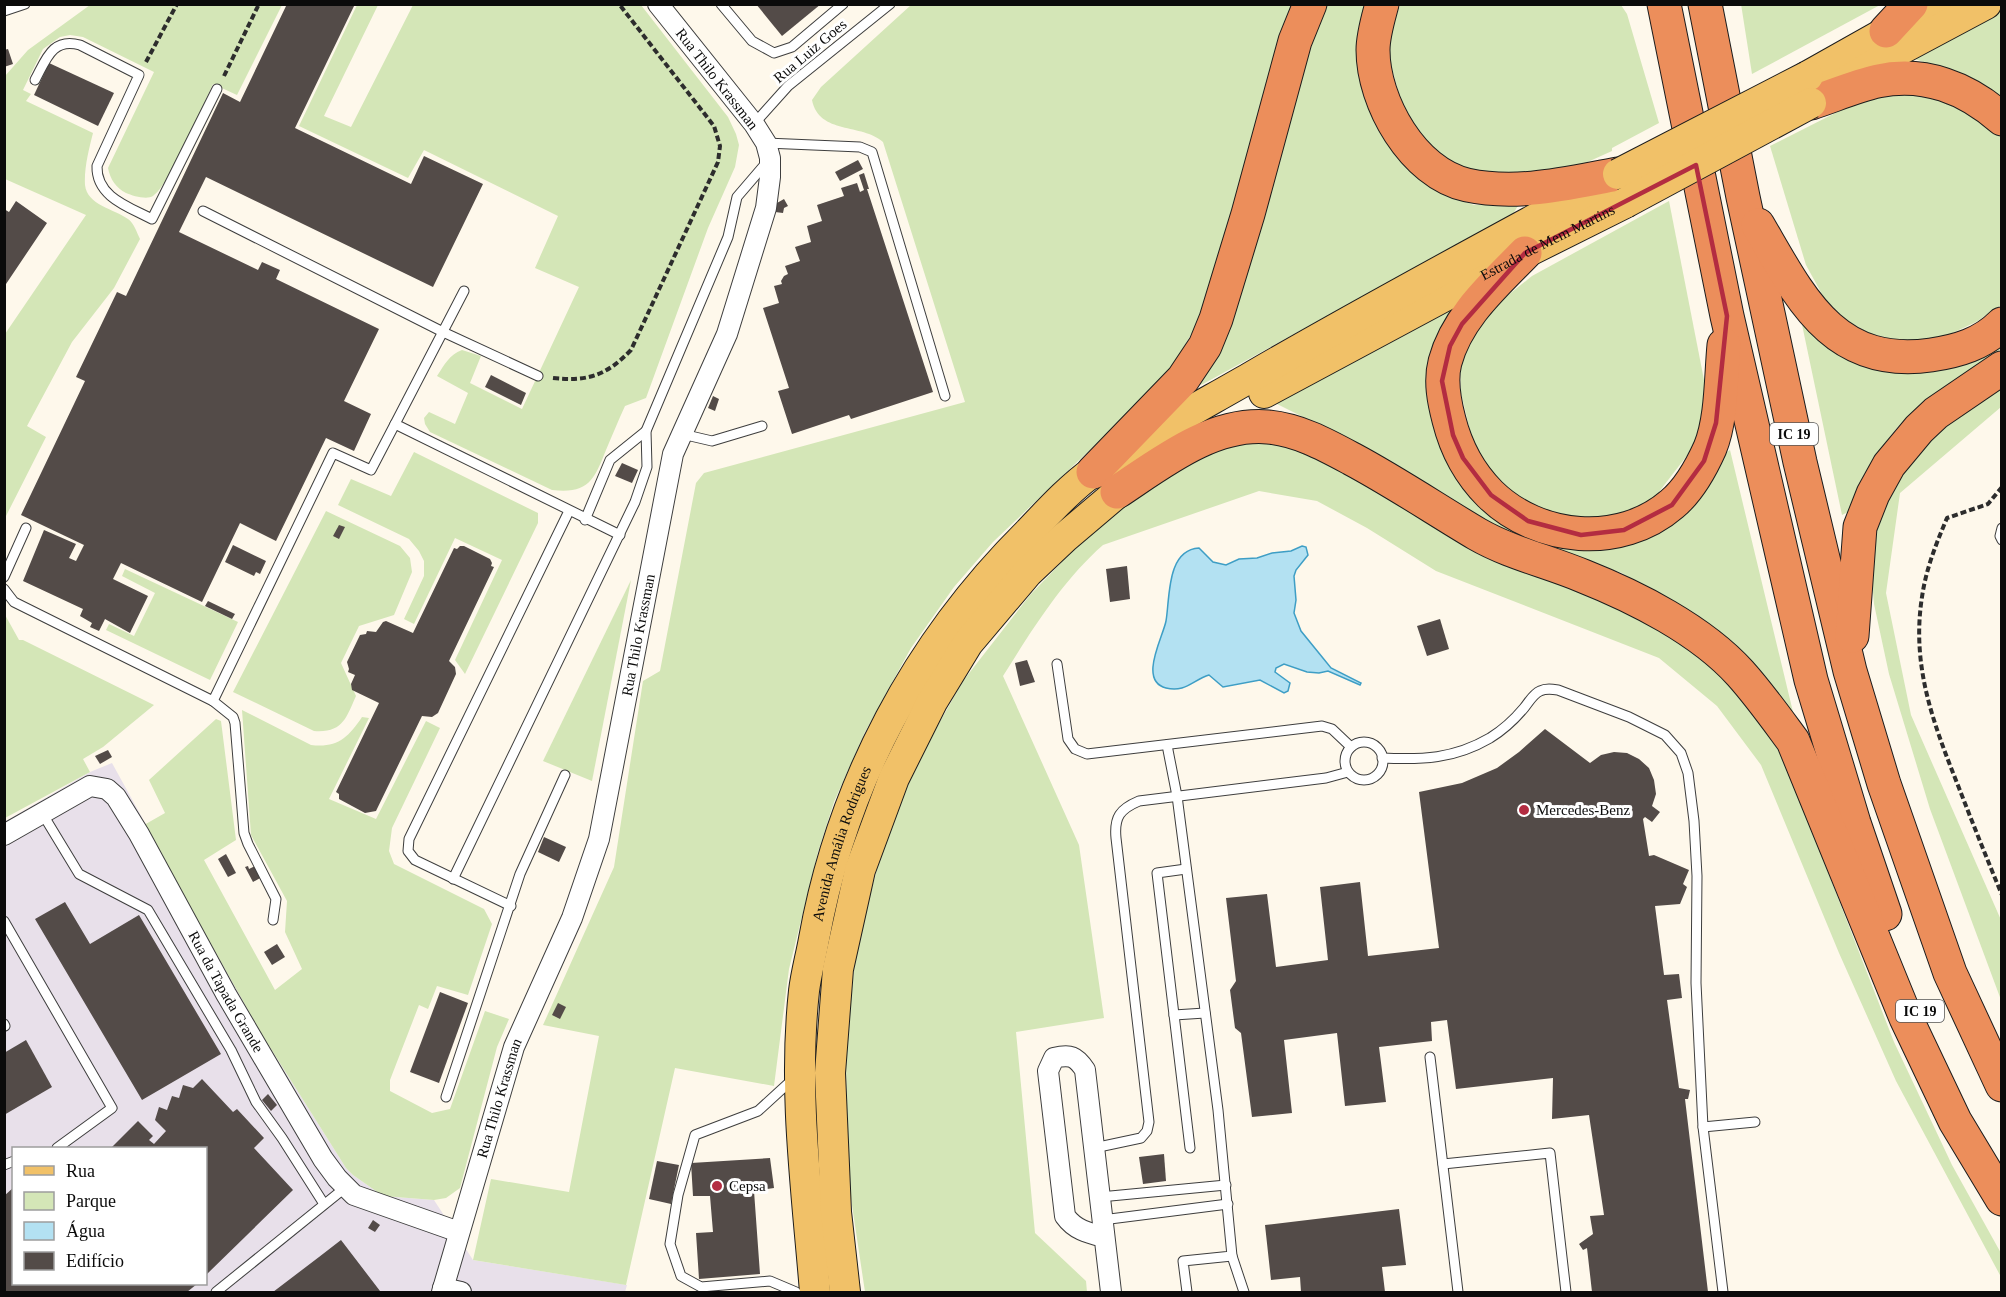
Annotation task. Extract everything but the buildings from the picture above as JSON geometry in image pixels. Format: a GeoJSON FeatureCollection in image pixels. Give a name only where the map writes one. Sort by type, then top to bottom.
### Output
{"type":"FeatureCollection","features":[{"type":"Feature","properties":{"kind":"highway"},"geometry":{"type":"LineString","coordinates":[[1105,482],[1183,379],[1205,346],[1216,319],[1248,214],[1295,41],[1310,4]]}},
{"type":"Feature","properties":{"kind":"highway"},"geometry":{"type":"LineString","coordinates":[[1382,4],[1373,50],[1384,102],[1395,126],[1427,164],[1449,178],[1466,185],[1494,188],[1621,189]]}},
{"type":"Feature","properties":{"kind":"highway"},"geometry":{"type":"LineString","coordinates":[[1639,4],[1645,18],[1672,44]]}},
{"type":"Feature","properties":{"kind":"highway","name":"IC 19"},"geometry":{"type":"LineString","coordinates":[[1664,4],[1727,316],[1811,680],[1854,823],[1912,992],[2001,1192]]}},
{"type":"Feature","properties":{"kind":"highway","name":"IC 19"},"geometry":{"type":"LineString","coordinates":[[1705,4],[1743,197],[1800,462],[1850,671],[1884,784],[1950,973],[2001,1085]]}},
{"type":"Feature","properties":{"kind":"highway"},"geometry":{"type":"LineString","coordinates":[[1886,31],[1911,4]]}},
{"type":"Feature","properties":{"kind":"highway"},"geometry":{"type":"LineString","coordinates":[[1809,89],[1916,78],[1940,82],[1962,92],[2001,119]]}},
{"type":"Feature","properties":{"kind":"highway"},"geometry":{"type":"LineString","coordinates":[[1743,197],[1796,291],[1831,331],[1851,344],[1868,351],[1885,354],[1925,356],[1966,347],[1981,340],[2001,324]]}},
{"type":"Feature","properties":{"kind":"highway"},"geometry":{"type":"LineString","coordinates":[[1525,253],[1485,294],[1462,324],[1450,345],[1442,381],[1444,398],[1453,435],[1463,458],[1478,481],[1491,495],[1528,521],[1560,531],[1581,535],[1623,530],[1672,505],[1683,493],[1711,445],[1716,423],[1727,316]]}},
{"type":"Feature","properties":{"kind":"highway"},"geometry":{"type":"LineString","coordinates":[[1850,671],[1860,526],[1873,494],[1889,465],[1919,429],[1936,413],[2001,368]]}},
{"type":"Feature","properties":{"kind":"highway"},"geometry":{"type":"LineString","coordinates":[[1105,482],[1174,455],[1209,437],[1234,429],[1269,427],[1298,434],[1326,445],[1382,475],[1496,543],[1624,594],[1664,615],[1701,640],[1738,671],[1793,741],[1906,1018],[1955,1121],[2001,1199]]}},
{"type":"Feature","properties":{"kind":"main road","name":"Estrada de Mem Martins"},"geometry":{"type":"LineString","coordinates":[[1809,89],[1886,31],[1936,4]]}},
{"type":"Feature","properties":{"kind":"main road","name":"Estrada de Mem Martins"},"geometry":{"type":"LineString","coordinates":[[1105,482],[1181,417],[1294,352],[1621,189],[1809,89],[1881,60],[1986,4]]}},
{"type":"Feature","properties":{"kind":"main road","name":"Estrada de Mem Martins"},"geometry":{"type":"LineString","coordinates":[[1105,482],[1274,387],[1525,253],[1621,189]]}},
{"type":"Feature","properties":{"kind":"main road","name":"Avenida Amália Rodrigues"},"geometry":{"type":"LineString","coordinates":[[815,1293],[799,1089],[804,991],[822,895],[855,791],[874,748],[917,670],[976,588],[1027,533],[1105,482]]}},
{"type":"Feature","properties":{"kind":"main road","name":"Avenida Amália Rodrigues"},"geometry":{"type":"LineString","coordinates":[[845,1293],[836,1212],[830,1073],[838,969],[860,870],[894,778],[932,702],[968,643],[1028,572],[1064,538],[1105,482]]}},
{"type":"Feature","properties":{"kind":"street","name":"Rua Thilo Krassman"},"geometry":{"type":"LineString","coordinates":[[449,1291],[459,1232],[514,1047],[572,918],[598,839],[673,454],[727,334],[766,208],[770,177],[768,151],[754,124],[658,4]]}},
{"type":"Feature","properties":{"kind":"street","name":"Rua da Tapada Grande"},"geometry":{"type":"LineString","coordinates":[[4,835],[90,786],[107,789],[116,797],[139,834],[226,994],[323,1159],[337,1178],[354,1195],[459,1232]]}},
{"type":"Feature","properties":{"kind":"street"},"geometry":{"type":"LineString","coordinates":[[1103,1229],[1083,1231],[1071,1225],[1065,1216],[1048,1071],[1054,1058],[1067,1054],[1078,1060],[1085,1070],[1111,1293]]}},
{"type":"Feature","properties":{"kind":"lane"},"geometry":{"type":"LineString","coordinates":[[4,11],[25,4]]}},
{"type":"Feature","properties":{"kind":"lane"},"geometry":{"type":"LineString","coordinates":[[721,4],[752,41],[774,53],[792,47],[843,4]]}},
{"type":"Feature","properties":{"kind":"lane","name":"Rua Luiz Goes"},"geometry":{"type":"LineString","coordinates":[[754,124],[788,86],[890,4]]}},
{"type":"Feature","properties":{"kind":"lane"},"geometry":{"type":"LineString","coordinates":[[35,80],[51,51],[59,45],[71,42],[139,75],[97,166],[97,178],[110,197],[152,219],[217,89]]}},
{"type":"Feature","properties":{"kind":"lane"},"geometry":{"type":"LineString","coordinates":[[453,879],[635,502],[647,468],[646,431],[728,237],[737,197],[768,151],[861,147],[872,152],[945,396]]}},
{"type":"Feature","properties":{"kind":"lane"},"geometry":{"type":"LineString","coordinates":[[203,211],[442,332],[538,376]]}},
{"type":"Feature","properties":{"kind":"lane"},"geometry":{"type":"LineString","coordinates":[[213,701],[333,453],[371,470],[464,291]]}},
{"type":"Feature","properties":{"kind":"lane"},"geometry":{"type":"LineString","coordinates":[[395,424],[585,520],[620,535]]}},
{"type":"Feature","properties":{"kind":"lane"},"geometry":{"type":"LineString","coordinates":[[682,434],[712,441],[762,426]]}},
{"type":"Feature","properties":{"kind":"lane"},"geometry":{"type":"LineString","coordinates":[[585,520],[610,460],[646,431]]}},
{"type":"Feature","properties":{"kind":"lane"},"geometry":{"type":"LineString","coordinates":[[511,906],[415,860],[408,852],[409,839],[569,511]]}},
{"type":"Feature","properties":{"kind":"lane"},"geometry":{"type":"LineString","coordinates":[[4,577],[26,528]]}},
{"type":"Feature","properties":{"kind":"lane"},"geometry":{"type":"LineString","coordinates":[[2001,528],[2001,540]]}},
{"type":"Feature","properties":{"kind":"lane"},"geometry":{"type":"LineString","coordinates":[[4,590],[14,602],[213,701],[233,717],[244,833],[276,899],[273,920]]}},
{"type":"Feature","properties":{"kind":"lane"},"geometry":{"type":"LineString","coordinates":[[1057,664],[1068,739],[1075,749],[1087,754],[1322,726],[1332,729],[1351,747]]}},
{"type":"Feature","properties":{"kind":"lane"},"geometry":{"type":"LineString","coordinates":[[1382,758],[1419,760],[1451,755],[1470,748],[1507,726],[1533,696],[1548,688],[1629,717],[1665,735],[1681,753],[1688,773],[1694,821],[1697,876],[1696,983],[1703,1127],[1723,1293]]}},
{"type":"Feature","properties":{"kind":"lane"},"geometry":{"type":"LineString","coordinates":[[1362,743],[1372,745],[1382,758],[1380,770],[1371,778],[1358,779],[1348,772],[1345,762],[1351,747],[1362,743]]}},
{"type":"Feature","properties":{"kind":"lane"},"geometry":{"type":"LineString","coordinates":[[1167,745],[1177,796],[1205,1013],[1226,1185],[1232,1256],[1244,1293]]}},
{"type":"Feature","properties":{"kind":"lane"},"geometry":{"type":"LineString","coordinates":[[1094,1148],[1141,1138],[1147,1131],[1149,1122],[1114,824],[1119,814],[1128,805],[1139,801],[1326,778],[1348,772]]}},
{"type":"Feature","properties":{"kind":"lane"},"geometry":{"type":"LineString","coordinates":[[446,1097],[520,874],[565,776]]}},
{"type":"Feature","properties":{"kind":"lane"},"geometry":{"type":"LineString","coordinates":[[42,813],[79,874],[148,910],[231,1050],[256,1102],[324,1204]]}},
{"type":"Feature","properties":{"kind":"lane"},"geometry":{"type":"LineString","coordinates":[[1186,869],[1157,873],[1190,1148]]}},
{"type":"Feature","properties":{"kind":"lane"},"geometry":{"type":"LineString","coordinates":[[4,921],[112,1108],[60,1147]]}},
{"type":"Feature","properties":{"kind":"lane"},"geometry":{"type":"LineString","coordinates":[[1174,1016],[1205,1013]]}},
{"type":"Feature","properties":{"kind":"lane"},"geometry":{"type":"LineString","coordinates":[[1431,1057],[1458,1293]]}},
{"type":"Feature","properties":{"kind":"lane"},"geometry":{"type":"LineString","coordinates":[[796,1293],[771,1281],[701,1287],[681,1276],[670,1244],[678,1195],[695,1135],[758,1111],[800,1073]]}},
{"type":"Feature","properties":{"kind":"lane"},"geometry":{"type":"LineString","coordinates":[[1703,1127],[1755,1122]]}},
{"type":"Feature","properties":{"kind":"lane"},"geometry":{"type":"LineString","coordinates":[[1443,1164],[1550,1153],[1566,1293]]}},
{"type":"Feature","properties":{"kind":"lane"},"geometry":{"type":"LineString","coordinates":[[1100,1197],[1226,1185]]}},
{"type":"Feature","properties":{"kind":"lane"},"geometry":{"type":"LineString","coordinates":[[216,1293],[346,1187]]}},
{"type":"Feature","properties":{"kind":"lane"},"geometry":{"type":"LineString","coordinates":[[1103,1229],[1228,1204]]}},
{"type":"Feature","properties":{"kind":"lane"},"geometry":{"type":"LineString","coordinates":[[1187,1293],[1183,1261],[1232,1256]]}},
{"type":"Feature","properties":{"kind":"path"},"geometry":{"type":"LineString","coordinates":[[139,75],[177,4]]}},
{"type":"Feature","properties":{"kind":"path"},"geometry":{"type":"LineString","coordinates":[[217,89],[259,4]]}},
{"type":"Feature","properties":{"kind":"path"},"geometry":{"type":"LineString","coordinates":[[538,376],[566,380],[605,372],[631,350],[718,162],[720,146],[714,126],[618,4]]}},
{"type":"Feature","properties":{"kind":"path"},"geometry":{"type":"LineString","coordinates":[[2001,487],[1988,504],[1947,518],[1931,557],[1922,597],[1918,639],[1922,680],[1935,728],[2001,895]]}},
{"type":"Feature","properties":{"kind":"highlighted area"},"geometry":{"type":"Polygon","coordinates":[[[1696,165],[1727,316],[1716,423],[1704,461],[1672,505],[1624,530],[1581,535],[1528,521],[1491,495],[1463,458],[1453,435],[1442,381],[1450,346],[1462,324],[1525,253],[1696,165]]]}},
{"type":"Feature","properties":{"kind":"shaded area"},"geometry":{"type":"Polygon","coordinates":[[[112,763],[261,1033],[346,1168],[383,1196],[434,1200],[473,1260],[627,1285],[625,1292],[5,1292],[4,822],[90,772],[112,763]]]}},
{"type":"Feature","properties":{"kind":"green space"},"geometry":{"type":"Polygon","coordinates":[[[1741,4],[1880,4],[1880,5],[1752,74],[1741,4]]]}},
{"type":"Feature","properties":{"kind":"green space"},"geometry":{"type":"Polygon","coordinates":[[[90,5],[282,5],[237,95],[213,84],[168,177],[160,189],[150,197],[136,196],[119,189],[110,176],[108,168],[154,72],[83,37],[70,35],[60,37],[43,49],[23,90],[31,94],[26,101],[93,133],[85,172],[87,192],[96,202],[130,221],[140,239],[114,288],[72,342],[27,426],[46,437],[5,518],[5,334],[86,215],[5,179],[5,76],[28,50],[90,5]]]}},
{"type":"Feature","properties":{"kind":"green space"},"geometry":{"type":"Polygon","coordinates":[[[357,5],[378,5],[324,116],[351,127],[413,5],[641,5],[728,117],[736,134],[739,145],[735,167],[708,228],[646,398],[625,406],[598,469],[588,483],[582,487],[564,491],[552,490],[430,432],[425,424],[424,418],[429,412],[455,424],[468,393],[437,376],[450,357],[462,350],[481,356],[470,383],[522,409],[579,287],[535,268],[558,216],[424,150],[408,178],[299,126],[357,5]]]}},
{"type":"Feature","properties":{"kind":"green space"},"geometry":{"type":"Polygon","coordinates":[[[911,5],[1294,5],[1204,312],[1175,362],[1136,406],[993,542],[954,587],[911,648],[865,732],[834,802],[818,852],[789,969],[774,1086],[675,1068],[626,1285],[473,1260],[491,1179],[569,1192],[599,1036],[543,1025],[614,867],[643,681],[660,671],[696,483],[704,473],[965,402],[883,142],[864,132],[832,124],[823,119],[816,111],[812,100],[821,87],[911,5]]]}},
{"type":"Feature","properties":{"kind":"green space"},"geometry":{"type":"Polygon","coordinates":[[[1322,5],[1367,5],[1395,152],[1412,173],[1452,197],[1474,205],[1519,204],[1513,214],[1203,384],[1189,388],[1322,5]]]}},
{"type":"Feature","properties":{"kind":"green space"},"geometry":{"type":"Polygon","coordinates":[[[1400,5],[1621,5],[1627,14],[1659,123],[1612,148],[1612,151],[1572,169],[1500,176],[1448,164],[1423,144],[1404,112],[1390,61],[1389,39],[1400,5]]]}},
{"type":"Feature","properties":{"kind":"green space"},"geometry":{"type":"Polygon","coordinates":[[[2001,9],[2001,97],[1980,82],[1912,58],[2001,9]]]}},
{"type":"Feature","properties":{"kind":"green space"},"geometry":{"type":"Polygon","coordinates":[[[1891,93],[1932,93],[2001,132],[2001,305],[1976,322],[1944,337],[1905,342],[1871,334],[1846,320],[1824,298],[1806,265],[1770,146],[1857,102],[1891,93]]]}},
{"type":"Feature","properties":{"kind":"green space"},"geometry":{"type":"Polygon","coordinates":[[[1669,201],[1705,385],[1703,410],[1697,436],[1689,453],[1655,497],[1627,515],[1587,522],[1536,508],[1503,486],[1486,469],[1471,435],[1461,393],[1460,366],[1466,345],[1482,316],[1532,276],[1669,201]]]}},
{"type":"Feature","properties":{"kind":"green space"},"geometry":{"type":"Polygon","coordinates":[[[1455,302],[1445,324],[1457,473],[1575,547],[1730,450],[1793,712],[1789,714],[1701,621],[1622,573],[1504,532],[1385,458],[1277,404],[1277,398],[1455,302]]]}},
{"type":"Feature","properties":{"kind":"green space"},"geometry":{"type":"Polygon","coordinates":[[[1800,315],[1833,348],[2001,341],[2001,349],[1938,391],[1896,429],[1880,452],[1852,510],[1842,515],[1800,315]]]}},
{"type":"Feature","properties":{"kind":"green space"},"geometry":{"type":"Polygon","coordinates":[[[2001,385],[2001,407],[1900,493],[1886,593],[1911,715],[2001,920],[2001,1000],[1930,809],[1889,674],[1874,604],[1871,569],[1874,535],[1898,476],[1939,427],[2001,385]]]}},
{"type":"Feature","properties":{"kind":"green space"},"geometry":{"type":"Polygon","coordinates":[[[1284,439],[1597,593],[1707,658],[1761,722],[1784,759],[1894,1042],[1952,1165],[2002,1255],[2001,1277],[1896,1081],[1839,953],[1761,765],[1717,706],[1659,658],[1436,571],[1367,528],[1317,501],[1259,491],[1103,545],[1061,590],[1003,676],[1079,845],[1104,1018],[1016,1032],[1035,1233],[1086,1281],[1087,1292],[865,1292],[847,1172],[846,1049],[856,949],[882,850],[900,797],[963,681],[1030,595],[1087,536],[1152,480],[1221,444],[1284,439]]]}},
{"type":"Feature","properties":{"kind":"green space"},"geometry":{"type":"Polygon","coordinates":[[[414,452],[538,513],[538,523],[465,674],[455,660],[502,560],[455,538],[414,624],[404,619],[424,576],[424,561],[419,551],[409,539],[338,505],[351,479],[391,496],[414,452]]]}},
{"type":"Feature","properties":{"kind":"green space"},"geometry":{"type":"Polygon","coordinates":[[[326,511],[400,546],[410,558],[412,572],[394,615],[359,626],[341,663],[356,696],[346,717],[337,727],[314,731],[233,692],[326,511]]]}},
{"type":"Feature","properties":{"kind":"green space"},"geometry":{"type":"Polygon","coordinates":[[[125,569],[238,622],[210,680],[106,630],[109,624],[134,636],[155,593],[122,576],[125,569]]]}},
{"type":"Feature","properties":{"kind":"green space"},"geometry":{"type":"Polygon","coordinates":[[[631,580],[592,781],[543,761],[631,580]]]}},
{"type":"Feature","properties":{"kind":"green space"},"geometry":{"type":"Polygon","coordinates":[[[4,613],[19,640],[154,705],[103,747],[83,759],[90,772],[5,818],[4,613]]]}},
{"type":"Feature","properties":{"kind":"green space"},"geometry":{"type":"Polygon","coordinates":[[[242,710],[311,745],[320,746],[341,740],[352,731],[362,717],[369,718],[329,799],[376,819],[426,721],[440,728],[392,828],[389,851],[394,864],[484,909],[492,924],[468,995],[437,986],[428,1009],[419,1005],[390,1080],[390,1091],[432,1113],[450,1109],[485,1011],[509,1019],[497,1047],[460,1188],[446,1198],[434,1200],[383,1196],[346,1168],[261,1033],[144,825],[165,813],[149,780],[216,719],[221,721],[236,840],[204,860],[275,990],[302,969],[285,932],[287,901],[251,835],[242,710]]]}},
{"type":"Feature","properties":{"kind":"water"},"geometry":{"type":"Polygon","coordinates":[[[1302,546],[1306,547],[1308,555],[1294,576],[1296,600],[1294,613],[1301,631],[1331,668],[1361,683],[1360,685],[1328,671],[1307,672],[1284,664],[1276,668],[1275,672],[1290,683],[1288,691],[1284,693],[1260,680],[1223,687],[1209,675],[1178,689],[1166,688],[1158,684],[1154,677],[1154,658],[1166,621],[1172,577],[1180,557],[1188,551],[1199,548],[1213,562],[1226,565],[1239,559],[1291,551],[1302,546]]]}},
{"type":"Feature","properties":{"kind":"place","name":"Mercedes-Benz"},"geometry":{"type":"Point","coordinates":[1524,810]}},
{"type":"Feature","properties":{"kind":"place","name":"Cepsa"},"geometry":{"type":"Point","coordinates":[717,1186]}}]}
